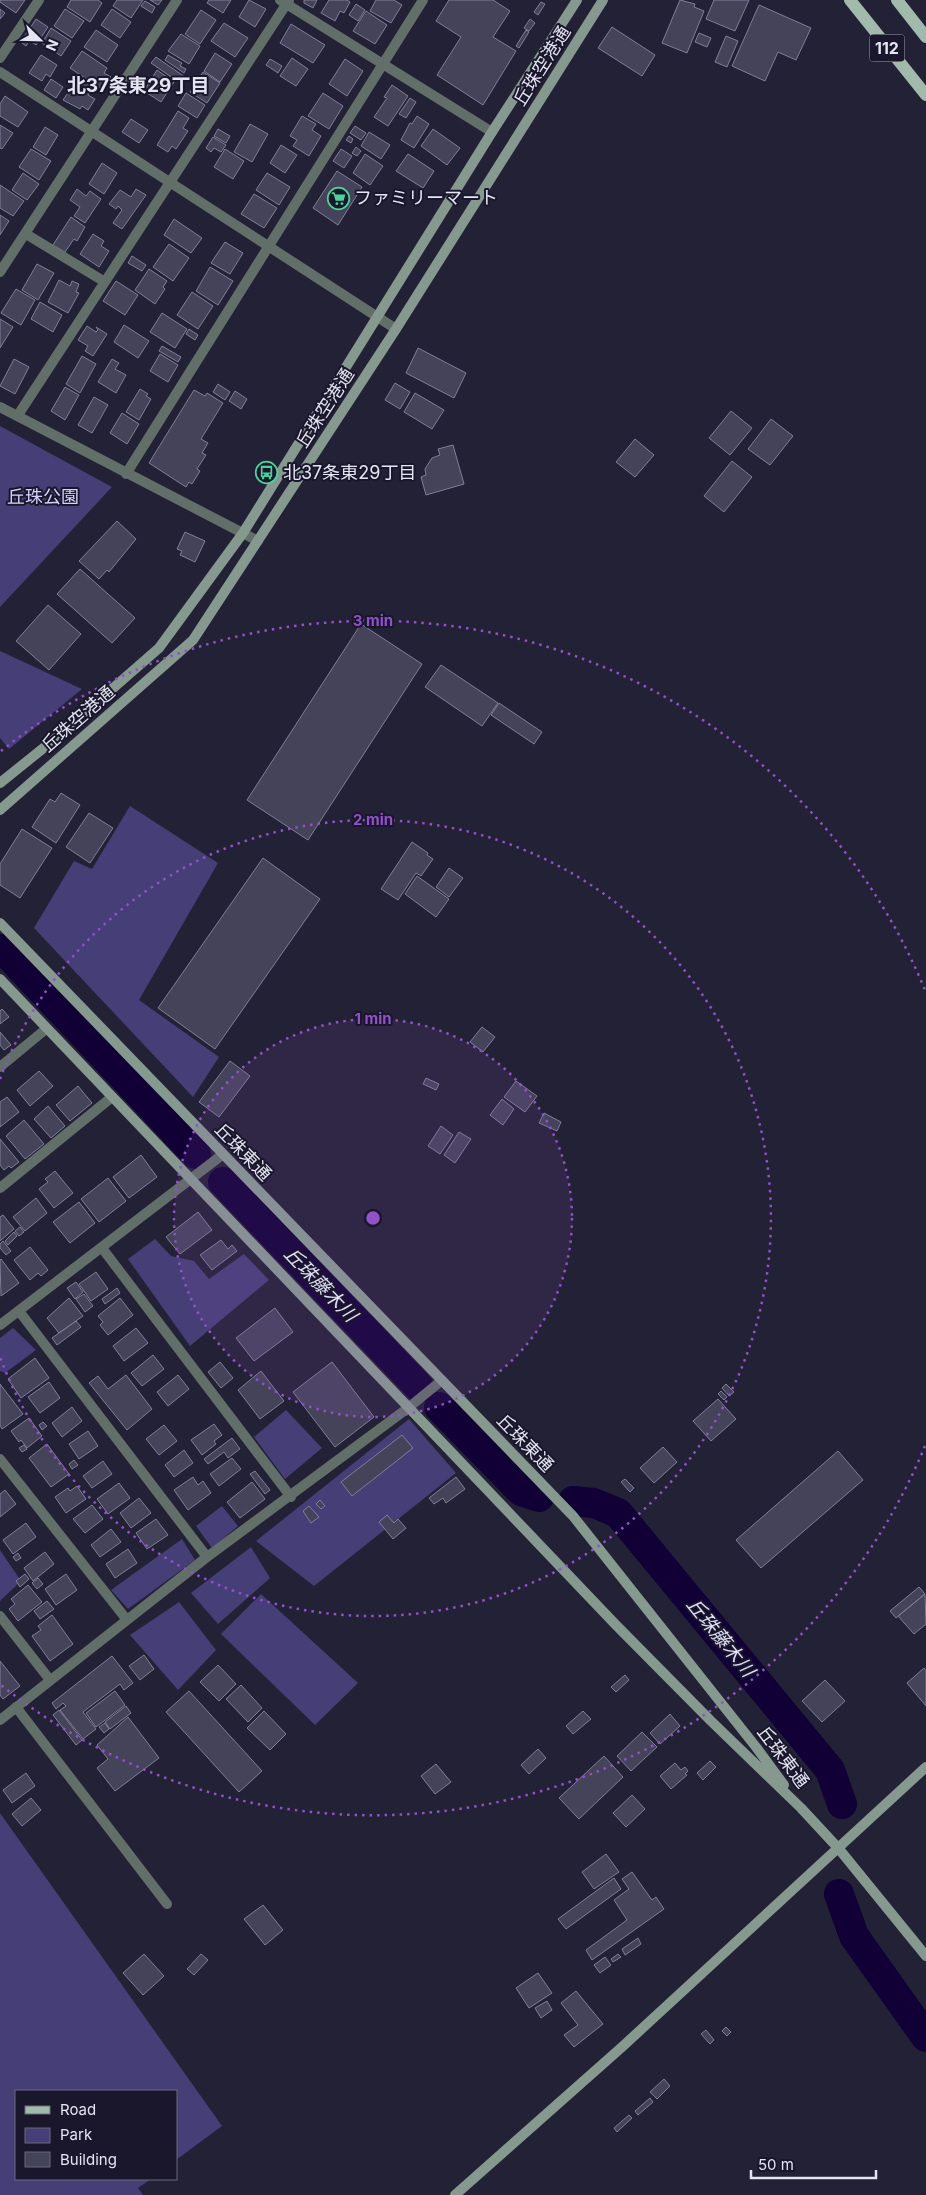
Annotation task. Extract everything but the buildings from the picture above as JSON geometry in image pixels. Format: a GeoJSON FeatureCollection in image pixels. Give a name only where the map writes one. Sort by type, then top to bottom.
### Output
{"type":"FeatureCollection","features":[{"type":"Feature","properties":{"kind":"main road","name":"112"},"geometry":{"type":"LineString","coordinates":[[850,0],[926,95]]}},
{"type":"Feature","properties":{"kind":"main road","name":"112"},"geometry":{"type":"LineString","coordinates":[[897,0],[926,37]]}},
{"type":"Feature","properties":{"kind":"street"},"geometry":{"type":"LineString","coordinates":[[0,58],[39,0]]}},
{"type":"Feature","properties":{"kind":"street"},"geometry":{"type":"LineString","coordinates":[[0,272],[177,0]]}},
{"type":"Feature","properties":{"kind":"street"},"geometry":{"type":"LineString","coordinates":[[126,474],[423,0]]}},
{"type":"Feature","properties":{"kind":"street","name":"丘珠空港通"},"geometry":{"type":"LineString","coordinates":[[0,783],[56,738],[159,648],[242,533],[492,132],[578,0]]}},
{"type":"Feature","properties":{"kind":"street","name":"丘珠空港通"},"geometry":{"type":"LineString","coordinates":[[0,810],[193,640],[396,329],[603,0]]}},
{"type":"Feature","properties":{"kind":"street"},"geometry":{"type":"LineString","coordinates":[[18,415],[170,183],[285,1],[383,66],[492,132]]}},
{"type":"Feature","properties":{"kind":"street"},"geometry":{"type":"LineString","coordinates":[[0,72],[396,329]]}},
{"type":"Feature","properties":{"kind":"street"},"geometry":{"type":"LineString","coordinates":[[26,234],[105,282]]}},
{"type":"Feature","properties":{"kind":"street"},"geometry":{"type":"LineString","coordinates":[[0,407],[258,541]]}},
{"type":"Feature","properties":{"kind":"street","name":"丘珠東通"},"geometry":{"type":"LineString","coordinates":[[0,923],[222,1155],[573,1516],[756,1747],[801,1808]]}},
{"type":"Feature","properties":{"kind":"street","name":"丘珠東通"},"geometry":{"type":"LineString","coordinates":[[0,979],[650,1660],[801,1808]]}},
{"type":"Feature","properties":{"kind":"street"},"geometry":{"type":"LineString","coordinates":[[0,1067],[46,1029]]}},
{"type":"Feature","properties":{"kind":"street"},"geometry":{"type":"LineString","coordinates":[[0,1188],[112,1097]]}},
{"type":"Feature","properties":{"kind":"street"},"geometry":{"type":"LineString","coordinates":[[0,1325],[222,1155]]}},
{"type":"Feature","properties":{"kind":"street"},"geometry":{"type":"LineString","coordinates":[[102,1248],[291,1497]]}},
{"type":"Feature","properties":{"kind":"street"},"geometry":{"type":"LineString","coordinates":[[20,1311],[207,1557]]}},
{"type":"Feature","properties":{"kind":"street"},"geometry":{"type":"LineString","coordinates":[[0,1720],[207,1557],[291,1497],[442,1381]]}},
{"type":"Feature","properties":{"kind":"street"},"geometry":{"type":"LineString","coordinates":[[0,1459],[127,1620]]}},
{"type":"Feature","properties":{"kind":"street"},"geometry":{"type":"LineString","coordinates":[[0,1616],[50,1680]]}},
{"type":"Feature","properties":{"kind":"street"},"geometry":{"type":"LineString","coordinates":[[16,1707],[167,1904]]}},
{"type":"Feature","properties":{"kind":"street"},"geometry":{"type":"LineString","coordinates":[[454,2195],[622,2047],[926,1767]]}},
{"type":"Feature","properties":{"kind":"street"},"geometry":{"type":"LineString","coordinates":[[801,1808],[839,1848],[926,1956]]}},
{"type":"Feature","properties":{"kind":"green space","name":"丘珠公園"},"geometry":{"type":"Polygon","coordinates":[[[0,426],[112,487],[0,607],[0,426]]]}},
{"type":"Feature","properties":{"kind":"green space"},"geometry":{"type":"Polygon","coordinates":[[[0,651],[82,689],[9,749],[0,738],[0,651]]]}},
{"type":"Feature","properties":{"kind":"green space"},"geometry":{"type":"Polygon","coordinates":[[[130,806],[218,863],[139,1000],[219,1057],[193,1097],[34,928],[74,861],[92,869],[130,806]]]}},
{"type":"Feature","properties":{"kind":"green space"},"geometry":{"type":"Polygon","coordinates":[[[155,1239],[171,1256],[194,1261],[209,1279],[244,1254],[269,1280],[190,1346],[128,1259],[155,1239]]]}},
{"type":"Feature","properties":{"kind":"green space"},"geometry":{"type":"Polygon","coordinates":[[[13,1328],[36,1350],[5,1373],[0,1371],[0,1338],[13,1328]]]}},
{"type":"Feature","properties":{"kind":"green space"},"geometry":{"type":"Polygon","coordinates":[[[286,1410],[322,1448],[285,1479],[254,1437],[286,1410]]]}},
{"type":"Feature","properties":{"kind":"green space"},"geometry":{"type":"Polygon","coordinates":[[[409,1419],[456,1473],[314,1586],[256,1541],[409,1419]]]}},
{"type":"Feature","properties":{"kind":"green space"},"geometry":{"type":"Polygon","coordinates":[[[222,1506],[238,1526],[212,1548],[196,1526],[222,1506]]]}},
{"type":"Feature","properties":{"kind":"green space"},"geometry":{"type":"Polygon","coordinates":[[[182,1539],[195,1560],[128,1609],[111,1590],[182,1539]]]}},
{"type":"Feature","properties":{"kind":"green space"},"geometry":{"type":"Polygon","coordinates":[[[251,1547],[270,1578],[218,1624],[191,1593],[251,1547]]]}},
{"type":"Feature","properties":{"kind":"green space"},"geometry":{"type":"Polygon","coordinates":[[[0,1550],[21,1581],[0,1601],[0,1550]]]}},
{"type":"Feature","properties":{"kind":"green space"},"geometry":{"type":"Polygon","coordinates":[[[261,1594],[358,1683],[315,1725],[221,1634],[261,1594]]]}},
{"type":"Feature","properties":{"kind":"green space"},"geometry":{"type":"Polygon","coordinates":[[[179,1602],[216,1650],[178,1690],[130,1635],[179,1602]]]}},
{"type":"Feature","properties":{"kind":"green space"},"geometry":{"type":"Polygon","coordinates":[[[0,1813],[222,2126],[178,2159],[178,2090],[15,2090],[15,2180],[150,2180],[138,2188],[143,2195],[0,2195],[0,1813]]]}},
{"type":"Feature","properties":{"kind":"waterway","name":"丘珠藤木川"},"geometry":{"type":"LineString","coordinates":[[3,949],[196,1154]]}},
{"type":"Feature","properties":{"kind":"waterway","name":"丘珠藤木川"},"geometry":{"type":"LineString","coordinates":[[223,1182],[419,1387]]}},
{"type":"Feature","properties":{"kind":"waterway","name":"丘珠藤木川"},"geometry":{"type":"LineString","coordinates":[[439,1407],[521,1491],[539,1497]]}},
{"type":"Feature","properties":{"kind":"waterway","name":"丘珠藤木川"},"geometry":{"type":"LineString","coordinates":[[573,1501],[594,1503],[618,1513],[830,1770],[842,1804]]}},
{"type":"Feature","properties":{"kind":"waterway","name":"丘珠藤木川"},"geometry":{"type":"LineString","coordinates":[[839,1894],[854,1936],[926,2037]]}},
{"type":"Feature","properties":{"kind":"place","name":"ファミリーマート"},"geometry":{"type":"Point","coordinates":[338,198]}},
{"type":"Feature","properties":{"kind":"place","name":"北37条東29丁目"},"geometry":{"type":"Point","coordinates":[267,473]}},
{"type":"Feature","properties":{"kind":"district","name":"北37条東29丁目"},"geometry":{"type":"Point","coordinates":[138,85]}}]}
